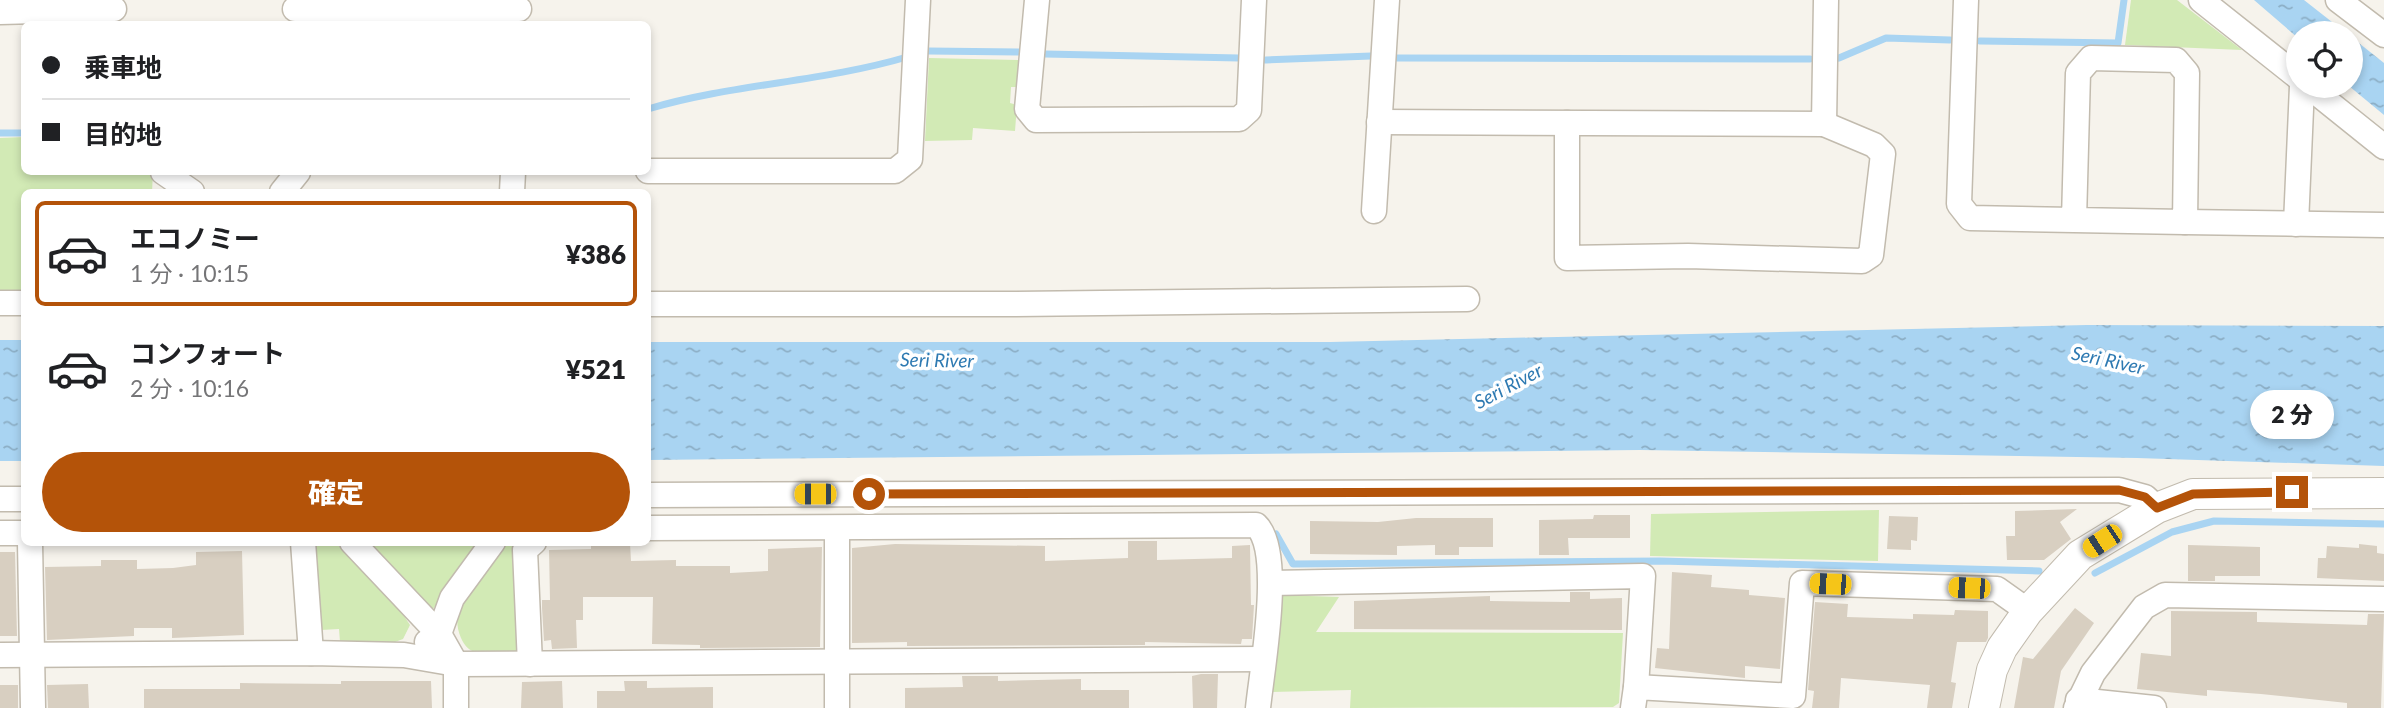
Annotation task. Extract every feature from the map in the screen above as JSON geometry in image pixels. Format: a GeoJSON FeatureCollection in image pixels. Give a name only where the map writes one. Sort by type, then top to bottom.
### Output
{"type":"FeatureCollection","features":[{"type":"Feature","properties":{"kind":"street"},"geometry":{"type":"LineString","coordinates":[[651,171],[895,171],[909,159],[918,0]]}},
{"type":"Feature","properties":{"kind":"street"},"geometry":{"type":"LineString","coordinates":[[1038,0],[1027,109],[1036,120],[1239,119],[1249,110],[1254,0]]}},
{"type":"Feature","properties":{"kind":"street"},"geometry":{"type":"LineString","coordinates":[[1374,211],[1387,0]]}},
{"type":"Feature","properties":{"kind":"street"},"geometry":{"type":"LineString","coordinates":[[1824,124],[1826,0]]}},
{"type":"Feature","properties":{"kind":"street"},"geometry":{"type":"LineString","coordinates":[[1966,0],[1959,204],[1970,218],[2384,225]]}},
{"type":"Feature","properties":{"kind":"street"},"geometry":{"type":"LineString","coordinates":[[2201,0],[2286,67]]}},
{"type":"Feature","properties":{"kind":"street"},"geometry":{"type":"LineString","coordinates":[[2337,0],[2384,35]]}},
{"type":"Feature","properties":{"kind":"street"},"geometry":{"type":"LineString","coordinates":[[4,8],[114,11]]}},
{"type":"Feature","properties":{"kind":"street"},"geometry":{"type":"LineString","coordinates":[[295,9],[521,11]]}},
{"type":"Feature","properties":{"kind":"street"},"geometry":{"type":"LineString","coordinates":[[2074,220],[2078,73],[2091,58],[2103,58],[2176,60],[2187,73],[2185,222]]}},
{"type":"Feature","properties":{"kind":"street"},"geometry":{"type":"LineString","coordinates":[[2296,225],[2301,98]]}},
{"type":"Feature","properties":{"kind":"street"},"geometry":{"type":"LineString","coordinates":[[2323,98],[2384,147]]}},
{"type":"Feature","properties":{"kind":"street"},"geometry":{"type":"LineString","coordinates":[[1379,122],[1824,124],[1874,145],[1883,154],[1871,255],[1862,261],[1688,256],[1567,258],[1567,123]]}},
{"type":"Feature","properties":{"kind":"street"},"geometry":{"type":"LineString","coordinates":[[167,175],[188,189]]}},
{"type":"Feature","properties":{"kind":"street"},"geometry":{"type":"LineString","coordinates":[[284,189],[296,175]]}},
{"type":"Feature","properties":{"kind":"street"},"geometry":{"type":"LineString","coordinates":[[651,304],[1007,304],[1467,299]]}},
{"type":"Feature","properties":{"kind":"street"},"geometry":{"type":"LineString","coordinates":[[0,303],[21,303]]}},
{"type":"Feature","properties":{"kind":"street"},"geometry":{"type":"LineString","coordinates":[[651,495],[2119,490],[2145,497],[2157,508]]}},
{"type":"Feature","properties":{"kind":"street"},"geometry":{"type":"LineString","coordinates":[[1984,708],[1992,670],[2002,648],[2028,611],[2080,555],[2157,508],[2193,494],[2384,493]]}},
{"type":"Feature","properties":{"kind":"street"},"geometry":{"type":"LineString","coordinates":[[0,499],[21,499]]}},
{"type":"Feature","properties":{"kind":"street"},"geometry":{"type":"LineString","coordinates":[[651,528],[1256,525],[1266,534],[1271,583],[1258,708]]}},
{"type":"Feature","properties":{"kind":"street"},"geometry":{"type":"LineString","coordinates":[[837,528],[837,708]]}},
{"type":"Feature","properties":{"kind":"street"},"geometry":{"type":"LineString","coordinates":[[0,533],[21,539]]}},
{"type":"Feature","properties":{"kind":"street"},"geometry":{"type":"LineString","coordinates":[[28,546],[33,708]]}},
{"type":"Feature","properties":{"kind":"street"},"geometry":{"type":"LineString","coordinates":[[303,546],[311,653]]}},
{"type":"Feature","properties":{"kind":"street"},"geometry":{"type":"LineString","coordinates":[[356,546],[439,635],[456,664],[456,708]]}},
{"type":"Feature","properties":{"kind":"street"},"geometry":{"type":"LineString","coordinates":[[404,655],[439,635],[452,598],[490,546]]}},
{"type":"Feature","properties":{"kind":"street"},"geometry":{"type":"LineString","coordinates":[[530,546],[525,550],[530,664]]}},
{"type":"Feature","properties":{"kind":"street"},"geometry":{"type":"LineString","coordinates":[[1271,583],[1643,576],[1635,698],[1780,702],[1793,696],[1802,583],[1997,589],[2028,611]]}},
{"type":"Feature","properties":{"kind":"street"},"geometry":{"type":"LineString","coordinates":[[2154,708],[2077,704],[2093,673],[2144,607],[2165,595],[2384,599]]}},
{"type":"Feature","properties":{"kind":"street"},"geometry":{"type":"LineString","coordinates":[[0,655],[311,653],[404,655],[456,664],[837,664],[1263,659]]}},
{"type":"Feature","properties":{"kind":"green space"},"geometry":{"type":"Polygon","coordinates":[[[2131,0],[2177,0],[2242,50],[2125,45],[2131,0]]]}},
{"type":"Feature","properties":{"kind":"green space"},"geometry":{"type":"Polygon","coordinates":[[[929,58],[1021,60],[1019,87],[1011,87],[1010,103],[1017,105],[1015,131],[973,128],[972,140],[925,141],[929,58]]]}},
{"type":"Feature","properties":{"kind":"green space"},"geometry":{"type":"Polygon","coordinates":[[[21,137],[21,175],[153,175],[152,189],[21,189],[21,294],[0,294],[0,138],[21,137]]]}},
{"type":"Feature","properties":{"kind":"green space"},"geometry":{"type":"Polygon","coordinates":[[[1879,510],[1878,561],[1650,556],[1651,514],[1879,510]]]}},
{"type":"Feature","properties":{"kind":"green space"},"geometry":{"type":"Polygon","coordinates":[[[314,546],[339,546],[398,607],[410,625],[403,639],[395,642],[340,642],[339,629],[321,630],[314,546]]]}},
{"type":"Feature","properties":{"kind":"green space"},"geometry":{"type":"Polygon","coordinates":[[[371,546],[478,546],[433,609],[420,602],[371,546]]]}},
{"type":"Feature","properties":{"kind":"green space"},"geometry":{"type":"Polygon","coordinates":[[[505,546],[519,546],[521,649],[514,656],[471,650],[462,641],[457,625],[458,612],[462,600],[505,546]]]}},
{"type":"Feature","properties":{"kind":"green space"},"geometry":{"type":"Polygon","coordinates":[[[1281,595],[1339,597],[1316,632],[1623,633],[1619,703],[1613,707],[1350,708],[1351,690],[1272,692],[1281,595]]]}},
{"type":"Feature","properties":{"kind":"water"},"geometry":{"type":"Polygon","coordinates":[[[2254,0],[2304,0],[2331,21],[2286,21],[2286,28],[2254,0]]]}},
{"type":"Feature","properties":{"kind":"water"},"geometry":{"type":"Polygon","coordinates":[[[2363,46],[2384,63],[2384,115],[2363,98],[2363,46]]]}},
{"type":"Feature","properties":{"kind":"water","name":"Seri River"},"geometry":{"type":"Polygon","coordinates":[[[2087,325],[2384,326],[2384,466],[2137,458],[1640,450],[651,460],[651,342],[1330,342],[2087,325]]]}},
{"type":"Feature","properties":{"kind":"water"},"geometry":{"type":"Polygon","coordinates":[[[0,340],[21,340],[21,461],[0,461],[0,340]]]}},
{"type":"Feature","properties":{"kind":"building"},"geometry":{"type":"Polygon","coordinates":[[[2077,509],[2060,522],[2071,539],[2044,560],[2007,560],[2006,536],[2015,536],[2015,511],[2077,509]]]}},
{"type":"Feature","properties":{"kind":"building"},"geometry":{"type":"Polygon","coordinates":[[[1594,515],[1630,515],[1630,538],[1568,538],[1569,555],[1539,555],[1539,520],[1593,519],[1594,515]]]}},
{"type":"Feature","properties":{"kind":"building"},"geometry":{"type":"Polygon","coordinates":[[[1889,516],[1918,517],[1917,541],[1911,540],[1911,550],[1887,549],[1889,516]]]}},
{"type":"Feature","properties":{"kind":"building"},"geometry":{"type":"Polygon","coordinates":[[[1416,518],[1493,518],[1493,547],[1459,547],[1459,555],[1435,555],[1435,545],[1397,546],[1397,555],[1310,554],[1310,521],[1378,522],[1416,518]]]}},
{"type":"Feature","properties":{"kind":"building"},"geometry":{"type":"Polygon","coordinates":[[[1128,541],[1157,541],[1157,560],[1232,558],[1232,546],[1250,545],[1251,605],[1254,605],[1252,639],[1242,639],[1241,644],[1145,642],[1145,645],[907,646],[907,642],[852,643],[852,548],[895,544],[1045,546],[1045,561],[1128,558],[1128,541]]]}},
{"type":"Feature","properties":{"kind":"building"},"geometry":{"type":"Polygon","coordinates":[[[2359,544],[2377,546],[2377,553],[2384,554],[2384,581],[2317,578],[2318,558],[2326,558],[2327,546],[2359,548],[2359,544]]]}},
{"type":"Feature","properties":{"kind":"building"},"geometry":{"type":"Polygon","coordinates":[[[2188,545],[2260,547],[2260,576],[2215,576],[2215,581],[2188,581],[2188,545]]]}},
{"type":"Feature","properties":{"kind":"building"},"geometry":{"type":"Polygon","coordinates":[[[591,546],[630,546],[631,561],[676,560],[676,566],[730,566],[730,573],[768,571],[768,549],[822,547],[820,647],[700,648],[700,645],[652,644],[653,597],[583,597],[583,620],[576,620],[577,648],[552,649],[551,640],[544,641],[542,608],[542,600],[550,600],[549,550],[591,549],[591,546]]]}},
{"type":"Feature","properties":{"kind":"building"},"geometry":{"type":"Polygon","coordinates":[[[242,551],[244,635],[172,638],[172,628],[134,628],[134,636],[47,640],[45,567],[101,566],[101,560],[137,560],[137,569],[173,568],[196,565],[196,552],[242,551]]]}},
{"type":"Feature","properties":{"kind":"building"},"geometry":{"type":"Polygon","coordinates":[[[0,552],[15,552],[17,636],[0,636],[0,552]]]}},
{"type":"Feature","properties":{"kind":"building"},"geometry":{"type":"Polygon","coordinates":[[[1672,572],[1712,575],[1711,587],[1749,590],[1749,595],[1785,598],[1780,669],[1745,666],[1745,678],[1655,668],[1657,648],[1669,649],[1672,572]]]}},
{"type":"Feature","properties":{"kind":"building"},"geometry":{"type":"Polygon","coordinates":[[[1570,592],[1590,592],[1590,599],[1622,598],[1622,630],[1354,629],[1354,601],[1490,596],[1490,601],[1570,602],[1570,592]]]}},
{"type":"Feature","properties":{"kind":"building"},"geometry":{"type":"Polygon","coordinates":[[[1815,602],[1848,604],[1847,617],[1913,619],[1913,614],[1954,615],[1955,610],[1988,611],[1988,638],[1986,642],[1957,642],[1951,682],[1956,683],[1952,708],[1927,708],[1930,685],[1841,678],[1839,708],[1812,708],[1814,691],[1808,690],[1815,602]]]}},
{"type":"Feature","properties":{"kind":"building"},"geometry":{"type":"Polygon","coordinates":[[[2075,608],[2094,623],[2061,671],[2054,708],[2014,708],[2023,657],[2033,659],[2075,608]]]}},
{"type":"Feature","properties":{"kind":"building"},"geometry":{"type":"Polygon","coordinates":[[[2171,611],[2257,612],[2257,622],[2367,625],[2368,614],[2384,614],[2381,708],[2347,708],[2347,703],[2261,694],[2207,690],[2207,696],[2137,689],[2141,653],[2171,656],[2171,611]]]}},
{"type":"Feature","properties":{"kind":"building"},"geometry":{"type":"Polygon","coordinates":[[[1218,674],[1217,708],[1193,708],[1192,676],[1218,674]]]}},
{"type":"Feature","properties":{"kind":"building"},"geometry":{"type":"Polygon","coordinates":[[[962,676],[998,676],[998,681],[1081,679],[1081,690],[1129,690],[1129,708],[905,708],[905,688],[963,687],[962,676]]]}},
{"type":"Feature","properties":{"kind":"building"},"geometry":{"type":"Polygon","coordinates":[[[341,681],[431,681],[432,708],[144,708],[144,689],[240,689],[240,683],[341,684],[341,681]]]}},
{"type":"Feature","properties":{"kind":"building"},"geometry":{"type":"Polygon","coordinates":[[[562,681],[563,708],[521,708],[522,682],[562,681]]]}},
{"type":"Feature","properties":{"kind":"building"},"geometry":{"type":"Polygon","coordinates":[[[624,681],[647,681],[647,688],[713,687],[713,708],[597,708],[597,691],[625,691],[624,681]]]}},
{"type":"Feature","properties":{"kind":"building"},"geometry":{"type":"Polygon","coordinates":[[[88,684],[89,708],[48,708],[47,685],[88,684]]]}},
{"type":"Feature","properties":{"kind":"building"},"geometry":{"type":"Polygon","coordinates":[[[0,685],[18,685],[18,708],[0,708],[0,685]]]}},
{"type":"Feature","properties":{"kind":"waterway"},"geometry":{"type":"LineString","coordinates":[[1980,41],[2118,43],[2124,0]]}},
{"type":"Feature","properties":{"kind":"waterway"},"geometry":{"type":"LineString","coordinates":[[1839,58],[1886,38],[1950,40]]}},
{"type":"Feature","properties":{"kind":"waterway"},"geometry":{"type":"LineString","coordinates":[[929,51],[1020,52]]}},
{"type":"Feature","properties":{"kind":"waterway"},"geometry":{"type":"LineString","coordinates":[[1045,54],[1239,58]]}},
{"type":"Feature","properties":{"kind":"waterway"},"geometry":{"type":"LineString","coordinates":[[1266,60],[1371,56]]}},
{"type":"Feature","properties":{"kind":"waterway"},"geometry":{"type":"LineString","coordinates":[[651,108],[907,57]]}},
{"type":"Feature","properties":{"kind":"waterway"},"geometry":{"type":"LineString","coordinates":[[1397,58],[1810,59]]}},
{"type":"Feature","properties":{"kind":"waterway"},"geometry":{"type":"LineString","coordinates":[[0,133],[21,133]]}},
{"type":"Feature","properties":{"kind":"waterway"},"geometry":{"type":"LineString","coordinates":[[2095,573],[2172,532],[2214,521],[2384,524]]}},
{"type":"Feature","properties":{"kind":"waterway"},"geometry":{"type":"LineString","coordinates":[[1276,534],[1293,564],[1660,561],[2039,571]]}},
{"type":"Feature","properties":{"kind":"route"},"geometry":{"type":"LineString","coordinates":[[869,494],[2119,490],[2145,497],[2157,508],[2193,494],[2292,492]]}}]}
